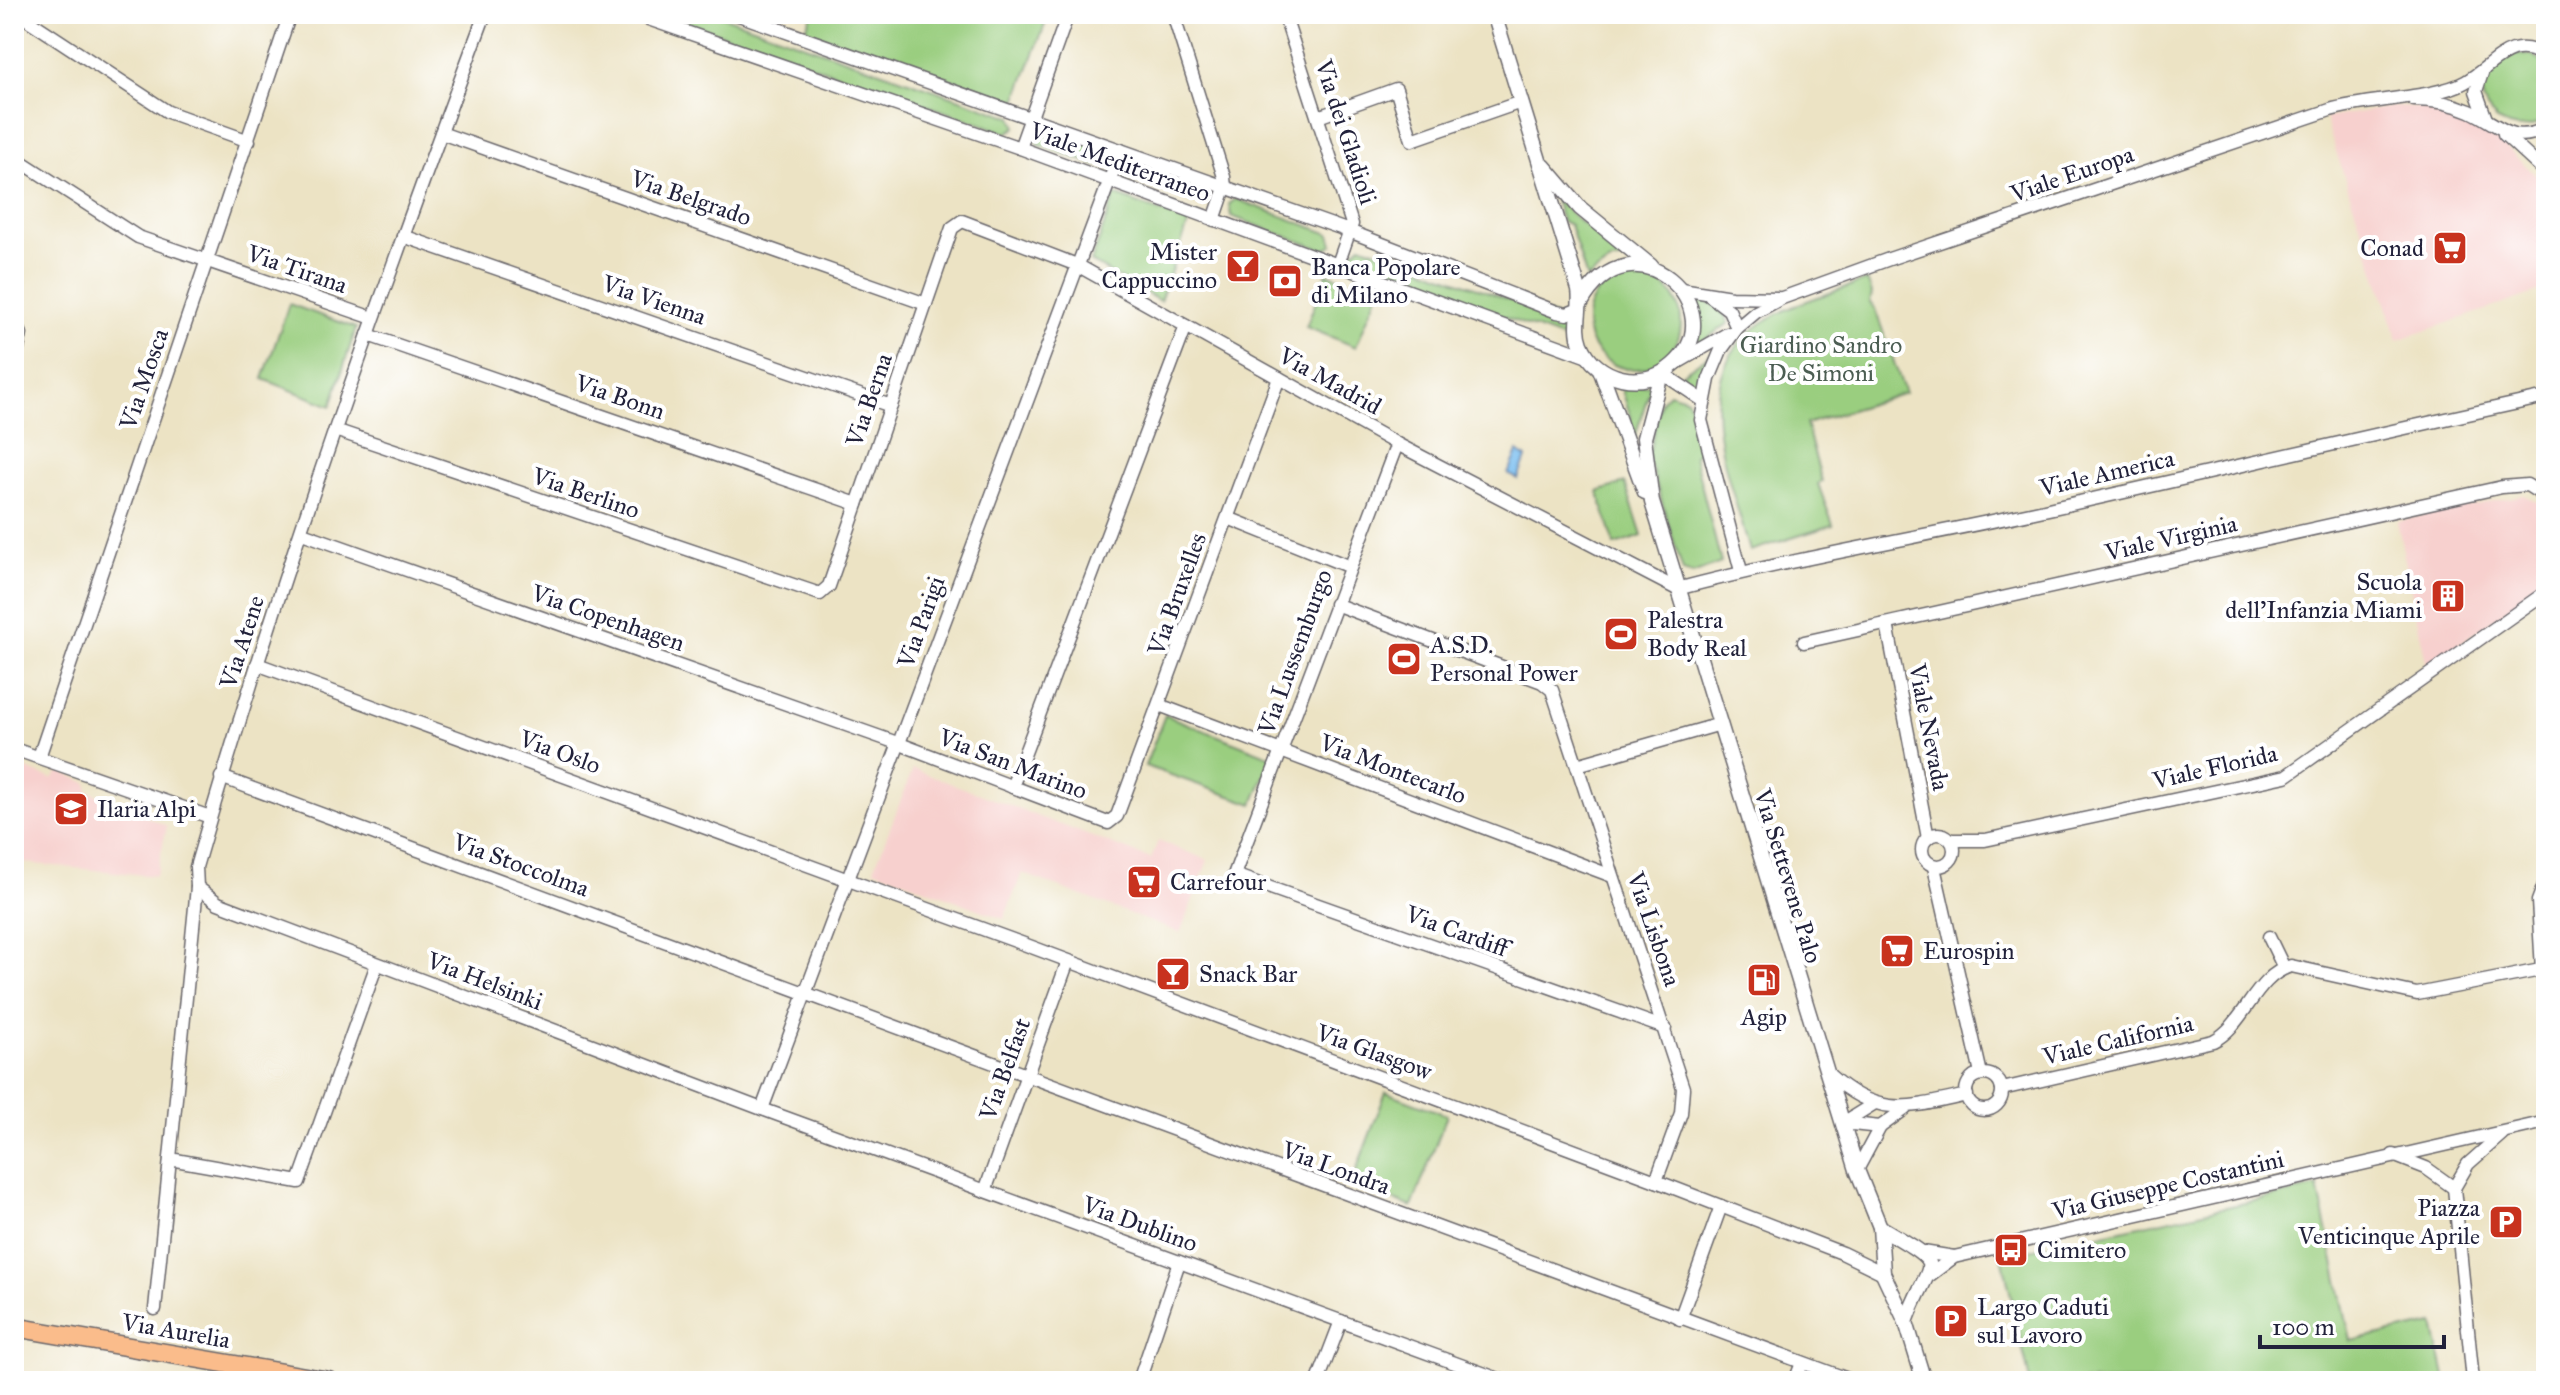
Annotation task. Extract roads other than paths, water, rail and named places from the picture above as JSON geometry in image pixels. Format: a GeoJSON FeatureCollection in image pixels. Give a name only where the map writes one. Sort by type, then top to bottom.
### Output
{"type":"FeatureCollection","features":[{"type":"Feature","properties":{"kind":"main road","name":"Via Aurelia"},"geometry":{"type":"LineString","coordinates":[[14,1327],[329,1381]]}},
{"type":"Feature","properties":{"kind":"street"},"geometry":{"type":"LineString","coordinates":[[19,14],[168,112],[249,141]]}},
{"type":"Feature","properties":{"kind":"street","name":"Via Mosca"},"geometry":{"type":"LineString","coordinates":[[39,757],[249,141],[289,14]]}},
{"type":"Feature","properties":{"kind":"street","name":"Via Atene"},"geometry":{"type":"LineString","coordinates":[[155,1309],[197,887],[195,873],[221,777],[335,430],[485,14]]}},
{"type":"Feature","properties":{"kind":"street","name":"Viale Mediterraneo"},"geometry":{"type":"LineString","coordinates":[[634,14],[1020,148],[1588,357]]}},
{"type":"Feature","properties":{"kind":"street","name":"Viale Mediterraneo"},"geometry":{"type":"LineString","coordinates":[[736,14],[1349,231],[1557,312],[1567,314],[1580,306]]}},
{"type":"Feature","properties":{"kind":"street"},"geometry":{"type":"LineString","coordinates":[[1020,148],[1068,14]]}},
{"type":"Feature","properties":{"kind":"street"},"geometry":{"type":"LineString","coordinates":[[1173,14],[1225,188],[1214,220]]}},
{"type":"Feature","properties":{"kind":"street","name":"Via dei Gladioli"},"geometry":{"type":"LineString","coordinates":[[1284,14],[1352,224],[1338,264]]}},
{"type":"Feature","properties":{"kind":"street"},"geometry":{"type":"LineString","coordinates":[[1494,14],[1539,158],[1580,306],[1578,331],[1588,357],[1600,369],[1630,380],[1666,370],[1737,328],[1729,310],[1707,293]]}},
{"type":"Feature","properties":{"kind":"street","name":"Viale Europa"},"geometry":{"type":"LineString","coordinates":[[1741,571],[1702,433],[1704,401],[1721,350],[1737,328],[1782,298],[2330,110],[2378,98],[2442,90],[2464,83],[2503,52],[2546,49]]}},
{"type":"Feature","properties":{"kind":"street"},"geometry":{"type":"LineString","coordinates":[[2532,50],[2546,57]]}},
{"type":"Feature","properties":{"kind":"street"},"geometry":{"type":"LineString","coordinates":[[2484,67],[2476,91],[2486,119]]}},
{"type":"Feature","properties":{"kind":"street"},"geometry":{"type":"LineString","coordinates":[[1318,117],[1396,89],[1412,140],[1521,102]]}},
{"type":"Feature","properties":{"kind":"street","name":"Viale Europa"},"geometry":{"type":"LineString","coordinates":[[2378,98],[2438,101],[2486,119],[2546,173]]}},
{"type":"Feature","properties":{"kind":"street"},"geometry":{"type":"LineString","coordinates":[[2502,132],[2521,136],[2546,128]]}},
{"type":"Feature","properties":{"kind":"street","name":"Via Belgrado"},"geometry":{"type":"LineString","coordinates":[[441,133],[926,304]]}},
{"type":"Feature","properties":{"kind":"street","name":"Via Parigi"},"geometry":{"type":"LineString","coordinates":[[762,1109],[1121,150]]}},
{"type":"Feature","properties":{"kind":"street","name":"Via Tirana"},"geometry":{"type":"LineString","coordinates":[[14,157],[133,234],[373,318]]}},
{"type":"Feature","properties":{"kind":"street"},"geometry":{"type":"LineString","coordinates":[[1539,158],[1569,198],[1681,289],[1689,303],[1692,327],[1685,351],[1666,370]]}},
{"type":"Feature","properties":{"kind":"street","name":"Via Berna"},"geometry":{"type":"LineString","coordinates":[[822,594],[829,586],[952,228],[959,221]]}},
{"type":"Feature","properties":{"kind":"street","name":"Via Madrid"},"geometry":{"type":"LineString","coordinates":[[959,221],[971,222],[1077,265],[1397,444],[1677,589]]}},
{"type":"Feature","properties":{"kind":"street","name":"Via Vienna"},"geometry":{"type":"LineString","coordinates":[[403,236],[891,406]]}},
{"type":"Feature","properties":{"kind":"street"},"geometry":{"type":"LineString","coordinates":[[1580,306],[1590,287],[1619,267],[1655,269]]}},
{"type":"Feature","properties":{"kind":"street","name":"Viale Europa"},"geometry":{"type":"LineString","coordinates":[[1681,289],[1782,298]]}},
{"type":"Feature","properties":{"kind":"street"},"geometry":{"type":"LineString","coordinates":[[14,318],[21,334],[14,368]]}},
{"type":"Feature","properties":{"kind":"street"},"geometry":{"type":"LineString","coordinates":[[1012,787],[1186,326]]}},
{"type":"Feature","properties":{"kind":"street","name":"Via Bonn"},"geometry":{"type":"LineString","coordinates":[[368,335],[857,504]]}},
{"type":"Feature","properties":{"kind":"street","name":"Via Settevene Palo"},"geometry":{"type":"LineString","coordinates":[[1600,369],[1638,480],[1652,502]]}},
{"type":"Feature","properties":{"kind":"street"},"geometry":{"type":"LineString","coordinates":[[1666,370],[1704,401]]}},
{"type":"Feature","properties":{"kind":"street","name":"Via Settevene Palo"},"geometry":{"type":"LineString","coordinates":[[1666,370],[1643,446],[1652,502],[1717,725],[1857,1170],[1880,1227],[1885,1273],[1906,1322],[1924,1381]]}},
{"type":"Feature","properties":{"kind":"street","name":"Via Bruxelles"},"geometry":{"type":"LineString","coordinates":[[1111,822],[1117,816],[1159,705],[1279,378]]}},
{"type":"Feature","properties":{"kind":"street","name":"Viale America"},"geometry":{"type":"LineString","coordinates":[[1677,589],[1741,571],[1791,564],[2044,510],[2546,397]]}},
{"type":"Feature","properties":{"kind":"street","name":"Via Berlino"},"geometry":{"type":"LineString","coordinates":[[335,430],[813,594],[822,594]]}},
{"type":"Feature","properties":{"kind":"street","name":"Via Lussemburgo"},"geometry":{"type":"LineString","coordinates":[[1234,875],[1397,444]]}},
{"type":"Feature","properties":{"kind":"street","name":"Viale Virginia"},"geometry":{"type":"LineString","coordinates":[[1804,642],[2502,487],[2527,485],[2546,497]]}},
{"type":"Feature","properties":{"kind":"street"},"geometry":{"type":"LineString","coordinates":[[1228,518],[1350,567]]}},
{"type":"Feature","properties":{"kind":"street","name":"Via Copenhagen"},"geometry":{"type":"LineString","coordinates":[[302,533],[900,744]]}},
{"type":"Feature","properties":{"kind":"street","name":"Viale Florida"},"geometry":{"type":"LineString","coordinates":[[1928,838],[1937,834],[1951,840],[1985,840],[2286,776],[2546,592]]}},
{"type":"Feature","properties":{"kind":"street","name":"Via Lisbona"},"geometry":{"type":"LineString","coordinates":[[1335,604],[1542,682],[1553,693],[1665,1028],[1684,1096],[1656,1181]]}},
{"type":"Feature","properties":{"kind":"street","name":"Viale Nevada"},"geometry":{"type":"LineString","coordinates":[[1887,624],[1928,838],[1922,853],[1945,863]]}},
{"type":"Feature","properties":{"kind":"street","name":"Via Oslo"},"geometry":{"type":"LineString","coordinates":[[257,664],[848,881]]}},
{"type":"Feature","properties":{"kind":"street","name":"Via Montecarlo"},"geometry":{"type":"LineString","coordinates":[[1159,705],[1612,876]]}},
{"type":"Feature","properties":{"kind":"street"},"geometry":{"type":"LineString","coordinates":[[1577,765],[1717,725]]}},
{"type":"Feature","properties":{"kind":"street","name":"Via San Marino"},"geometry":{"type":"LineString","coordinates":[[900,744],[1102,822],[1111,822]]}},
{"type":"Feature","properties":{"kind":"street"},"geometry":{"type":"LineString","coordinates":[[14,749],[210,817]]}},
{"type":"Feature","properties":{"kind":"street","name":"Via Stoccolma"},"geometry":{"type":"LineString","coordinates":[[221,777],[805,993]]}},
{"type":"Feature","properties":{"kind":"street"},"geometry":{"type":"LineString","coordinates":[[1951,840],[1941,894],[1981,1074]]}},
{"type":"Feature","properties":{"kind":"street","name":"Viale Florida"},"geometry":{"type":"LineString","coordinates":[[1945,863],[1985,840]]}},
{"type":"Feature","properties":{"kind":"street","name":"Via Cardiff"},"geometry":{"type":"LineString","coordinates":[[1234,875],[1665,1028]]}},
{"type":"Feature","properties":{"kind":"street"},"geometry":{"type":"LineString","coordinates":[[2269,937],[2284,968],[2305,967],[2417,994],[2544,970],[2538,898],[2546,880]]}},
{"type":"Feature","properties":{"kind":"street","name":"Via Glasgow"},"geometry":{"type":"LineString","coordinates":[[848,881],[1656,1181],[1842,1253],[1885,1273]]}},
{"type":"Feature","properties":{"kind":"street","name":"Via Helsinki"},"geometry":{"type":"LineString","coordinates":[[197,887],[218,903],[762,1109]]}},
{"type":"Feature","properties":{"kind":"street","name":"Via Belfast"},"geometry":{"type":"LineString","coordinates":[[985,1191],[1068,961]]}},
{"type":"Feature","properties":{"kind":"street"},"geometry":{"type":"LineString","coordinates":[[170,1159],[299,1182],[377,964]]}},
{"type":"Feature","properties":{"kind":"street","name":"Viale California"},"geometry":{"type":"LineString","coordinates":[[2002,1089],[2213,1041],[2226,1033],[2273,975],[2284,968]]}},
{"type":"Feature","properties":{"kind":"street","name":"Via Londra"},"geometry":{"type":"LineString","coordinates":[[805,993],[1853,1381]]}},
{"type":"Feature","properties":{"kind":"street"},"geometry":{"type":"LineString","coordinates":[[1827,1073],[1843,1087],[1875,1103],[1905,1109]]}},
{"type":"Feature","properties":{"kind":"street"},"geometry":{"type":"LineString","coordinates":[[1981,1074],[1992,1076],[2002,1089],[2000,1100],[1987,1109],[1972,1105],[1967,1095],[1971,1079],[1981,1074]]}},
{"type":"Feature","properties":{"kind":"street"},"geometry":{"type":"LineString","coordinates":[[1857,1170],[1880,1127],[1905,1109],[1967,1095]]}},
{"type":"Feature","properties":{"kind":"street"},"geometry":{"type":"LineString","coordinates":[[1843,1123],[1875,1103]]}},
{"type":"Feature","properties":{"kind":"street","name":"Via Dublino"},"geometry":{"type":"LineString","coordinates":[[762,1109],[1504,1381]]}},
{"type":"Feature","properties":{"kind":"street","name":"Via Giuseppe Costantini"},"geometry":{"type":"LineString","coordinates":[[1954,1257],[2546,1122]]}},
{"type":"Feature","properties":{"kind":"street"},"geometry":{"type":"LineString","coordinates":[[1843,1123],[1880,1127]]}},
{"type":"Feature","properties":{"kind":"street"},"geometry":{"type":"LineString","coordinates":[[2473,1381],[2454,1188],[2484,1147],[2508,1130]]}},
{"type":"Feature","properties":{"kind":"street"},"geometry":{"type":"LineString","coordinates":[[2393,1155],[2426,1168],[2454,1188]]}},
{"type":"Feature","properties":{"kind":"street"},"geometry":{"type":"LineString","coordinates":[[1680,1319],[1721,1206]]}},
{"type":"Feature","properties":{"kind":"street"},"geometry":{"type":"LineString","coordinates":[[1880,1227],[1917,1249],[1930,1263],[1930,1275]]}},
{"type":"Feature","properties":{"kind":"street"},"geometry":{"type":"LineString","coordinates":[[1917,1290],[1902,1293],[1885,1273],[1891,1250],[1917,1249],[1954,1257]]}},
{"type":"Feature","properties":{"kind":"street"},"geometry":{"type":"LineString","coordinates":[[1906,1322],[1917,1290],[1930,1275],[1954,1257]]}},
{"type":"Feature","properties":{"kind":"street"},"geometry":{"type":"LineString","coordinates":[[1139,1381],[1179,1262]]}},
{"type":"Feature","properties":{"kind":"street"},"geometry":{"type":"LineString","coordinates":[[1318,1381],[1341,1321]]}},
{"type":"Feature","properties":{"kind":"street"},"geometry":{"type":"LineString","coordinates":[[1795,1381],[1802,1363]]}},
{"type":"Feature","properties":{"kind":"water"},"geometry":{"type":"Polygon","coordinates":[[[1518,452],[1526,458],[1518,479],[1508,474],[1518,452]]]}},
{"type":"Feature","properties":{"kind":"place","name":"Conad"},"geometry":{"type":"Point","coordinates":[2450,248]}},
{"type":"Feature","properties":{"kind":"place","name":"Mister Cappuccino"},"geometry":{"type":"Point","coordinates":[1243,266]}},
{"type":"Feature","properties":{"kind":"place","name":"Banca Popolare di Milano"},"geometry":{"type":"Point","coordinates":[1285,281]}},
{"type":"Feature","properties":{"kind":"place","name":"Scuola dell'Infanzia Miami"},"geometry":{"type":"Point","coordinates":[2448,596]}},
{"type":"Feature","properties":{"kind":"place","name":"Palestra Body Real"},"geometry":{"type":"Point","coordinates":[1621,634]}},
{"type":"Feature","properties":{"kind":"place","name":"A.S.D. Personal Power"},"geometry":{"type":"Point","coordinates":[1404,659]}},
{"type":"Feature","properties":{"kind":"place","name":"Ilaria Alpi"},"geometry":{"type":"Point","coordinates":[71,809]}},
{"type":"Feature","properties":{"kind":"place","name":"Carrefour"},"geometry":{"type":"Point","coordinates":[1144,882]}},
{"type":"Feature","properties":{"kind":"place","name":"Eurospin"},"geometry":{"type":"Point","coordinates":[1897,951]}},
{"type":"Feature","properties":{"kind":"place","name":"Snack Bar"},"geometry":{"type":"Point","coordinates":[1173,974]}},
{"type":"Feature","properties":{"kind":"place","name":"Agip"},"geometry":{"type":"Point","coordinates":[1764,980]}},
{"type":"Feature","properties":{"kind":"place","name":"Piazza Venticinque Aprile"},"geometry":{"type":"Point","coordinates":[2506,1222]}},
{"type":"Feature","properties":{"kind":"place","name":"Cimitero"},"geometry":{"type":"Point","coordinates":[2011,1250]}},
{"type":"Feature","properties":{"kind":"place","name":"Largo Caduti sul Lavoro"},"geometry":{"type":"Point","coordinates":[1951,1321]}},
{"type":"Feature","properties":{"kind":"park label","name":"Giardino Sandro De Simoni"},"geometry":{"type":"Point","coordinates":[1821,359]}}]}
